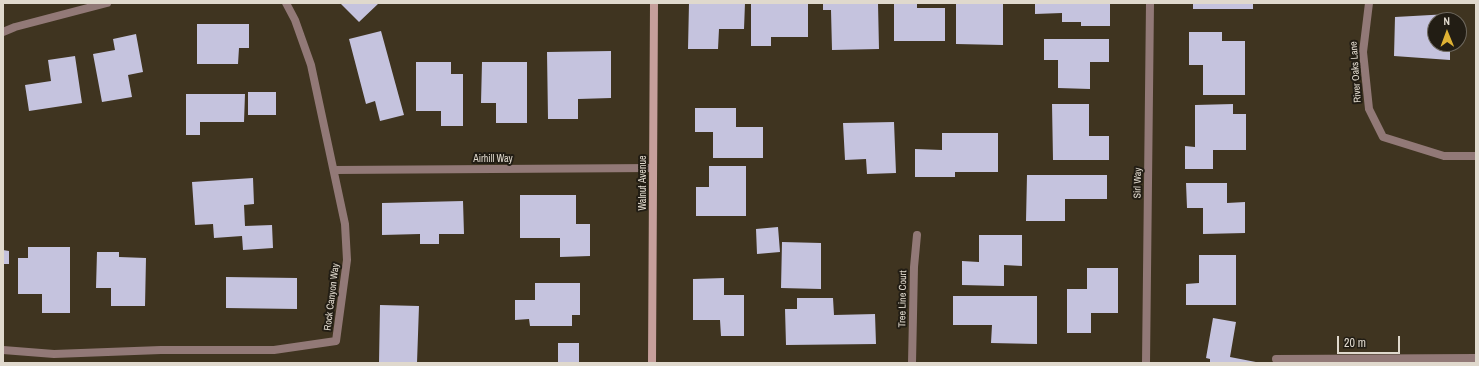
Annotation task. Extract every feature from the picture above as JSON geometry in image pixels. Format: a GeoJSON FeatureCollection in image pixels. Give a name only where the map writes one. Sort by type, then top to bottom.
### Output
{"type":"FeatureCollection","features":[{"type":"Feature","properties":{"kind":"street"},"geometry":{"type":"LineString","coordinates":[[3,32],[15,27],[107,3]]}},
{"type":"Feature","properties":{"kind":"street","name":"Rock Canyon Way"},"geometry":{"type":"LineString","coordinates":[[3,350],[54,354],[161,350],[274,350],[336,341],[347,260],[345,224],[311,65],[295,20],[286,3]]}},
{"type":"Feature","properties":{"kind":"street","name":"Walnut Avenue"},"geometry":{"type":"LineString","coordinates":[[652,363],[654,3]]}},
{"type":"Feature","properties":{"kind":"street","name":"Sirl Way"},"geometry":{"type":"LineString","coordinates":[[1146,363],[1150,3]]}},
{"type":"Feature","properties":{"kind":"street","name":"River Oaks Lane"},"geometry":{"type":"LineString","coordinates":[[1369,3],[1363,52],[1367,95],[1369,109],[1383,137],[1444,156],[1476,156]]}},
{"type":"Feature","properties":{"kind":"street","name":"Airhill Way"},"geometry":{"type":"LineString","coordinates":[[334,170],[653,168]]}},
{"type":"Feature","properties":{"kind":"street","name":"Tree Line Court"},"geometry":{"type":"LineString","coordinates":[[912,363],[914,268],[917,235]]}},
{"type":"Feature","properties":{"kind":"street"},"geometry":{"type":"LineString","coordinates":[[1276,359],[1476,358]]}},
{"type":"Feature","properties":{"kind":"building"},"geometry":{"type":"Polygon","coordinates":[[[379,3],[359,22],[341,4],[379,3]]]}},
{"type":"Feature","properties":{"kind":"building"},"geometry":{"type":"Polygon","coordinates":[[[689,3],[745,3],[744,29],[719,29],[718,49],[688,49],[689,3]]]}},
{"type":"Feature","properties":{"kind":"building"},"geometry":{"type":"Polygon","coordinates":[[[808,3],[808,37],[771,37],[771,46],[751,46],[751,4],[808,3]]]}},
{"type":"Feature","properties":{"kind":"building"},"geometry":{"type":"Polygon","coordinates":[[[823,3],[878,3],[879,49],[832,50],[831,10],[823,10],[823,3]]]}},
{"type":"Feature","properties":{"kind":"building"},"geometry":{"type":"Polygon","coordinates":[[[894,3],[917,3],[917,8],[945,8],[945,41],[894,41],[894,3]]]}},
{"type":"Feature","properties":{"kind":"building"},"geometry":{"type":"Polygon","coordinates":[[[956,3],[1003,3],[1003,45],[956,44],[956,3]]]}},
{"type":"Feature","properties":{"kind":"building"},"geometry":{"type":"Polygon","coordinates":[[[1035,3],[1110,3],[1110,26],[1081,26],[1081,22],[1062,22],[1062,13],[1035,14],[1035,3]]]}},
{"type":"Feature","properties":{"kind":"building"},"geometry":{"type":"Polygon","coordinates":[[[1193,3],[1253,3],[1253,9],[1193,9],[1193,3]]]}},
{"type":"Feature","properties":{"kind":"building"},"geometry":{"type":"Polygon","coordinates":[[[1427,15],[1427,52],[1450,52],[1450,60],[1394,56],[1395,17],[1427,15]]]}},
{"type":"Feature","properties":{"kind":"building"},"geometry":{"type":"Polygon","coordinates":[[[197,24],[249,24],[249,48],[239,48],[238,64],[197,64],[197,24]]]}},
{"type":"Feature","properties":{"kind":"building"},"geometry":{"type":"Polygon","coordinates":[[[381,31],[404,115],[380,121],[375,101],[366,104],[349,39],[381,31]]]}},
{"type":"Feature","properties":{"kind":"building"},"geometry":{"type":"Polygon","coordinates":[[[1189,32],[1222,32],[1222,41],[1245,41],[1245,95],[1203,95],[1203,65],[1189,65],[1189,32]]]}},
{"type":"Feature","properties":{"kind":"building"},"geometry":{"type":"Polygon","coordinates":[[[136,34],[143,72],[128,75],[132,97],[102,102],[93,54],[115,50],[113,39],[136,34]]]}},
{"type":"Feature","properties":{"kind":"building"},"geometry":{"type":"Polygon","coordinates":[[[1044,39],[1109,39],[1109,62],[1090,62],[1090,89],[1058,88],[1058,60],[1044,60],[1044,39]]]}},
{"type":"Feature","properties":{"kind":"building"},"geometry":{"type":"Polygon","coordinates":[[[611,51],[611,98],[578,99],[578,119],[548,119],[547,52],[611,51]]]}},
{"type":"Feature","properties":{"kind":"building"},"geometry":{"type":"Polygon","coordinates":[[[75,56],[82,103],[29,111],[25,85],[51,81],[48,60],[75,56]]]}},
{"type":"Feature","properties":{"kind":"building"},"geometry":{"type":"Polygon","coordinates":[[[416,62],[451,62],[451,74],[463,74],[463,126],[441,126],[441,111],[416,111],[416,62]]]}},
{"type":"Feature","properties":{"kind":"building"},"geometry":{"type":"Polygon","coordinates":[[[482,62],[527,62],[527,123],[496,123],[496,103],[481,103],[482,62]]]}},
{"type":"Feature","properties":{"kind":"building"},"geometry":{"type":"Polygon","coordinates":[[[248,92],[276,92],[276,115],[248,115],[248,92]]]}},
{"type":"Feature","properties":{"kind":"building"},"geometry":{"type":"Polygon","coordinates":[[[186,94],[245,94],[244,122],[200,122],[200,135],[186,135],[186,94]]]}},
{"type":"Feature","properties":{"kind":"building"},"geometry":{"type":"Polygon","coordinates":[[[1052,104],[1089,104],[1089,136],[1109,136],[1109,160],[1053,160],[1052,104]]]}},
{"type":"Feature","properties":{"kind":"building"},"geometry":{"type":"Polygon","coordinates":[[[1233,104],[1233,114],[1246,114],[1246,150],[1213,150],[1213,169],[1185,169],[1185,146],[1195,147],[1195,105],[1233,104]]]}},
{"type":"Feature","properties":{"kind":"building"},"geometry":{"type":"Polygon","coordinates":[[[695,108],[736,108],[736,127],[763,127],[763,158],[713,158],[713,132],[695,132],[695,108]]]}},
{"type":"Feature","properties":{"kind":"building"},"geometry":{"type":"Polygon","coordinates":[[[894,122],[896,173],[867,174],[866,159],[845,160],[843,123],[894,122]]]}},
{"type":"Feature","properties":{"kind":"building"},"geometry":{"type":"Polygon","coordinates":[[[942,133],[998,133],[998,172],[955,172],[955,177],[915,177],[915,149],[942,150],[942,133]]]}},
{"type":"Feature","properties":{"kind":"building"},"geometry":{"type":"Polygon","coordinates":[[[709,166],[746,166],[746,216],[696,216],[696,187],[709,187],[709,166]]]}},
{"type":"Feature","properties":{"kind":"building"},"geometry":{"type":"Polygon","coordinates":[[[1027,175],[1107,175],[1107,199],[1065,199],[1065,221],[1026,221],[1027,175]]]}},
{"type":"Feature","properties":{"kind":"building"},"geometry":{"type":"Polygon","coordinates":[[[253,178],[254,204],[244,205],[245,226],[272,225],[273,248],[243,250],[242,236],[214,238],[213,224],[195,225],[192,182],[253,178]]]}},
{"type":"Feature","properties":{"kind":"building"},"geometry":{"type":"Polygon","coordinates":[[[1186,183],[1227,183],[1227,203],[1245,202],[1245,233],[1203,234],[1203,208],[1187,208],[1186,183]]]}},
{"type":"Feature","properties":{"kind":"building"},"geometry":{"type":"Polygon","coordinates":[[[520,195],[576,195],[576,224],[590,224],[590,256],[560,257],[560,238],[520,238],[520,195]]]}},
{"type":"Feature","properties":{"kind":"building"},"geometry":{"type":"Polygon","coordinates":[[[463,201],[464,234],[439,234],[439,244],[420,244],[420,234],[382,235],[382,203],[463,201]]]}},
{"type":"Feature","properties":{"kind":"building"},"geometry":{"type":"Polygon","coordinates":[[[778,227],[780,252],[757,254],[756,229],[778,227]]]}},
{"type":"Feature","properties":{"kind":"building"},"geometry":{"type":"Polygon","coordinates":[[[979,235],[1022,235],[1022,266],[1004,265],[1004,286],[962,285],[962,261],[979,262],[979,235]]]}},
{"type":"Feature","properties":{"kind":"building"},"geometry":{"type":"Polygon","coordinates":[[[782,242],[821,243],[821,289],[781,288],[782,242]]]}},
{"type":"Feature","properties":{"kind":"building"},"geometry":{"type":"Polygon","coordinates":[[[28,247],[70,247],[70,313],[42,313],[42,294],[18,294],[18,258],[28,258],[28,247]]]}},
{"type":"Feature","properties":{"kind":"building"},"geometry":{"type":"Polygon","coordinates":[[[3,250],[9,251],[9,264],[3,264],[3,250]]]}},
{"type":"Feature","properties":{"kind":"building"},"geometry":{"type":"Polygon","coordinates":[[[97,252],[119,252],[119,257],[146,258],[145,306],[111,306],[111,288],[96,288],[97,252]]]}},
{"type":"Feature","properties":{"kind":"building"},"geometry":{"type":"Polygon","coordinates":[[[1199,255],[1236,255],[1236,305],[1186,305],[1186,284],[1199,283],[1199,255]]]}},
{"type":"Feature","properties":{"kind":"building"},"geometry":{"type":"Polygon","coordinates":[[[1087,268],[1118,268],[1118,313],[1091,313],[1091,333],[1067,333],[1067,289],[1087,289],[1087,268]]]}},
{"type":"Feature","properties":{"kind":"building"},"geometry":{"type":"Polygon","coordinates":[[[226,277],[297,278],[297,309],[226,308],[226,277]]]}},
{"type":"Feature","properties":{"kind":"building"},"geometry":{"type":"Polygon","coordinates":[[[724,278],[724,295],[744,295],[744,336],[721,336],[720,320],[693,320],[693,279],[724,278]]]}},
{"type":"Feature","properties":{"kind":"building"},"geometry":{"type":"Polygon","coordinates":[[[535,283],[580,283],[580,315],[572,315],[572,326],[530,326],[529,319],[515,320],[515,300],[535,300],[535,283]]]}},
{"type":"Feature","properties":{"kind":"building"},"geometry":{"type":"Polygon","coordinates":[[[953,296],[1037,296],[1037,344],[991,343],[992,325],[953,325],[953,296]]]}},
{"type":"Feature","properties":{"kind":"building"},"geometry":{"type":"Polygon","coordinates":[[[797,298],[833,298],[834,315],[875,314],[876,344],[786,345],[785,309],[797,309],[797,298]]]}},
{"type":"Feature","properties":{"kind":"building"},"geometry":{"type":"Polygon","coordinates":[[[380,305],[419,306],[417,363],[379,363],[380,305]]]}},
{"type":"Feature","properties":{"kind":"building"},"geometry":{"type":"Polygon","coordinates":[[[1213,318],[1236,322],[1230,357],[1261,363],[1210,363],[1210,359],[1206,358],[1213,318]]]}},
{"type":"Feature","properties":{"kind":"building"},"geometry":{"type":"Polygon","coordinates":[[[558,343],[579,343],[579,363],[558,363],[558,343]]]}}]}
